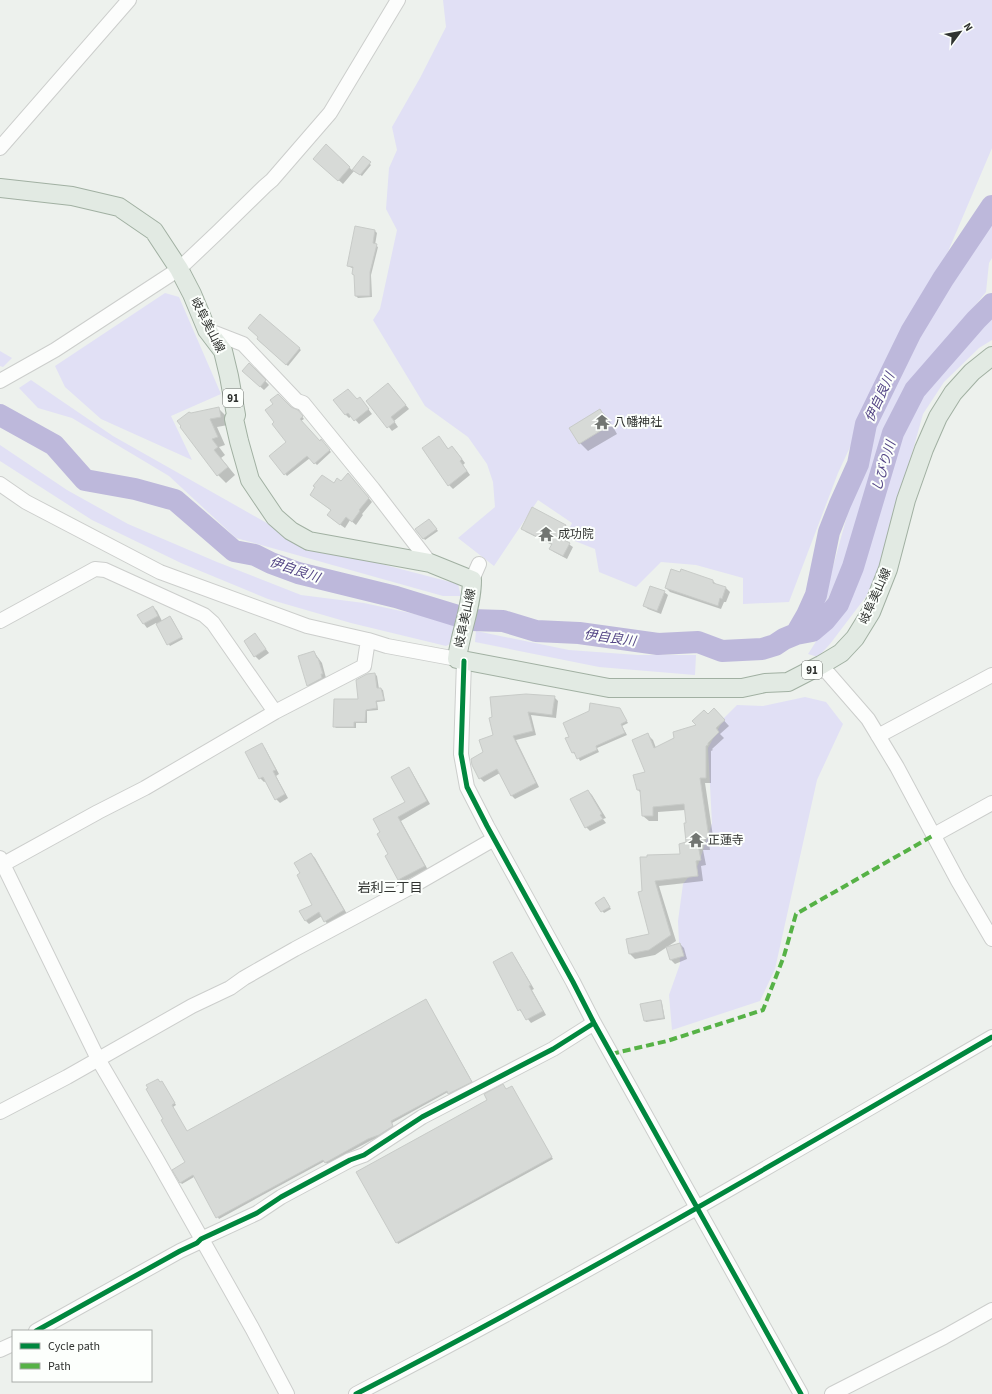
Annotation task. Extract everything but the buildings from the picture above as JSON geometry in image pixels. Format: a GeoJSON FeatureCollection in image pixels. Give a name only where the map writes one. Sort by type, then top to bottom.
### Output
{"type":"FeatureCollection","features":[{"type":"Feature","properties":{"kind":"main road","name":"岐阜美山線"},"geometry":{"type":"LineString","coordinates":[[0,188],[72,196],[119,207],[154,232],[179,268],[207,330],[222,351],[229,376],[236,415],[234,419],[250,480],[275,517],[291,531],[309,540],[430,563],[475,578],[460,656],[609,688],[742,688],[765,683],[788,682],[841,653],[855,638],[871,612],[888,569],[906,500],[924,449],[938,417],[953,393],[972,372],[992,356]]}},
{"type":"Feature","properties":{"kind":"street"},"geometry":{"type":"LineString","coordinates":[[0,148],[130,0]]}},
{"type":"Feature","properties":{"kind":"street"},"geometry":{"type":"LineString","coordinates":[[0,381],[49,354],[179,268],[219,231],[272,180],[330,112],[395,1]]}},
{"type":"Feature","properties":{"kind":"street"},"geometry":{"type":"LineString","coordinates":[[207,330],[243,344],[297,400],[303,403],[373,489],[430,563]]}},
{"type":"Feature","properties":{"kind":"street"},"geometry":{"type":"LineString","coordinates":[[0,484],[26,502],[160,572],[307,626],[368,640],[387,646],[460,656],[461,754],[467,787],[594,1023],[801,1394]]}},
{"type":"Feature","properties":{"kind":"street"},"geometry":{"type":"LineString","coordinates":[[0,621],[95,569],[105,570],[204,615],[213,623],[275,712]]}},
{"type":"Feature","properties":{"kind":"street"},"geometry":{"type":"LineString","coordinates":[[287,1394],[252,1328],[98,1059],[1,863],[146,788],[275,712],[364,666],[368,640]]}},
{"type":"Feature","properties":{"kind":"street"},"geometry":{"type":"LineString","coordinates":[[821,665],[863,713],[878,736],[897,767],[992,939]]}},
{"type":"Feature","properties":{"kind":"street"},"geometry":{"type":"LineString","coordinates":[[878,736],[992,674]]}},
{"type":"Feature","properties":{"kind":"street"},"geometry":{"type":"LineString","coordinates":[[934,835],[992,803]]}},
{"type":"Feature","properties":{"kind":"street"},"geometry":{"type":"LineString","coordinates":[[0,1112],[192,1006],[230,988],[244,978],[295,949],[408,888],[494,839]]}},
{"type":"Feature","properties":{"kind":"street"},"geometry":{"type":"LineString","coordinates":[[38,1330],[197,1243],[201,1239],[258,1213],[281,1198],[350,1160],[364,1154],[422,1116],[553,1049],[594,1023]]}},
{"type":"Feature","properties":{"kind":"street"},"geometry":{"type":"LineString","coordinates":[[356,1394],[453,1344],[697,1208],[992,1037]]}},
{"type":"Feature","properties":{"kind":"street"},"geometry":{"type":"LineString","coordinates":[[832,1394],[944,1337],[992,1310]]}},
{"type":"Feature","properties":{"kind":"street"},"geometry":{"type":"LineString","coordinates":[[0,1350],[12,1344]]}},
{"type":"Feature","properties":{"kind":"shaded area"},"geometry":{"type":"Polygon","coordinates":[[[443,0],[992,0],[992,148],[947,254],[892,357],[838,473],[789,602],[743,604],[743,578],[696,565],[661,562],[636,587],[599,572],[595,549],[565,537],[572,523],[538,500],[494,566],[458,538],[495,507],[493,482],[487,464],[468,437],[425,406],[373,320],[380,309],[397,230],[386,209],[389,168],[397,150],[392,127],[420,78],[446,27],[443,0]]]}},
{"type":"Feature","properties":{"kind":"shaded area"},"geometry":{"type":"Polygon","coordinates":[[[992,212],[992,258],[989,263],[986,292],[911,385],[886,433],[845,564],[820,614],[875,414],[896,375],[992,212]]]}},
{"type":"Feature","properties":{"kind":"shaded area"},"geometry":{"type":"Polygon","coordinates":[[[165,293],[179,297],[221,394],[171,416],[192,460],[101,419],[65,387],[55,366],[165,293]]]}},
{"type":"Feature","properties":{"kind":"shaded area"},"geometry":{"type":"Polygon","coordinates":[[[992,318],[992,340],[979,348],[944,382],[923,414],[883,557],[868,594],[830,644],[818,657],[808,654],[838,607],[865,551],[899,445],[917,402],[941,367],[992,318]]]}},
{"type":"Feature","properties":{"kind":"shaded area"},"geometry":{"type":"Polygon","coordinates":[[[0,351],[12,358],[3,367],[0,366],[0,351]]]}},
{"type":"Feature","properties":{"kind":"shaded area"},"geometry":{"type":"Polygon","coordinates":[[[31,380],[113,436],[265,522],[297,542],[458,584],[461,596],[443,596],[236,538],[169,476],[72,418],[38,408],[19,388],[31,380]]]}},
{"type":"Feature","properties":{"kind":"shaded area"},"geometry":{"type":"Polygon","coordinates":[[[0,445],[67,490],[128,524],[217,562],[301,595],[364,603],[456,623],[450,644],[446,646],[351,623],[268,599],[181,563],[92,520],[0,461],[0,445]]]}},
{"type":"Feature","properties":{"kind":"shaded area"},"geometry":{"type":"Polygon","coordinates":[[[476,631],[569,650],[638,655],[696,655],[695,675],[599,667],[475,642],[476,631]]]}},
{"type":"Feature","properties":{"kind":"shaded area"},"geometry":{"type":"Polygon","coordinates":[[[805,697],[826,702],[843,724],[817,780],[775,969],[760,1001],[672,1030],[669,995],[680,964],[678,921],[683,884],[698,865],[712,823],[708,748],[724,718],[737,705],[763,706],[805,697]]]}},
{"type":"Feature","properties":{"kind":"waterway","name":"伊自良川"},"geometry":{"type":"LineString","coordinates":[[796,634],[816,595],[829,532],[858,464],[866,424],[911,332],[943,279],[992,206]]}},
{"type":"Feature","properties":{"kind":"waterway","name":"伊自良川"},"geometry":{"type":"LineString","coordinates":[[0,415],[54,445],[85,480],[135,489],[175,500],[234,551],[255,555],[271,563],[298,573],[396,597],[471,620],[503,621],[536,631],[579,633],[658,644],[698,642],[722,651],[762,649],[775,645],[796,634],[812,631],[825,620],[838,604],[853,567],[893,433],[915,390],[976,320],[992,304]]}},
{"type":"Feature","properties":{"kind":"marked path"},"geometry":{"type":"LineString","coordinates":[[611,1054],[667,1041],[763,1010],[784,956],[796,914],[934,835]]}},
{"type":"Feature","properties":{"kind":"cycle path"},"geometry":{"type":"LineString","coordinates":[[464,661],[461,754],[467,787],[594,1023],[801,1394]]}},
{"type":"Feature","properties":{"kind":"cycle path"},"geometry":{"type":"LineString","coordinates":[[38,1330],[197,1243],[201,1239],[257,1213],[281,1197],[350,1160],[364,1155],[422,1117],[553,1049],[594,1023]]}},
{"type":"Feature","properties":{"kind":"cycle path"},"geometry":{"type":"LineString","coordinates":[[356,1394],[517,1309],[992,1037]]}},
{"type":"Feature","properties":{"kind":"place","name":"八幡神社"},"geometry":{"type":"Point","coordinates":[602,422]}},
{"type":"Feature","properties":{"kind":"place","name":"成功院"},"geometry":{"type":"Point","coordinates":[546,534]}},
{"type":"Feature","properties":{"kind":"place","name":"正蓮寺"},"geometry":{"type":"Point","coordinates":[696,840]}},
{"type":"Feature","properties":{"kind":"district","name":"岩利三丁目"},"geometry":{"type":"Point","coordinates":[390,887]}},
{"type":"Feature","properties":{"kind":"water label","name":"しびり川"},"geometry":{"type":"Point","coordinates":[883,466]}}]}
